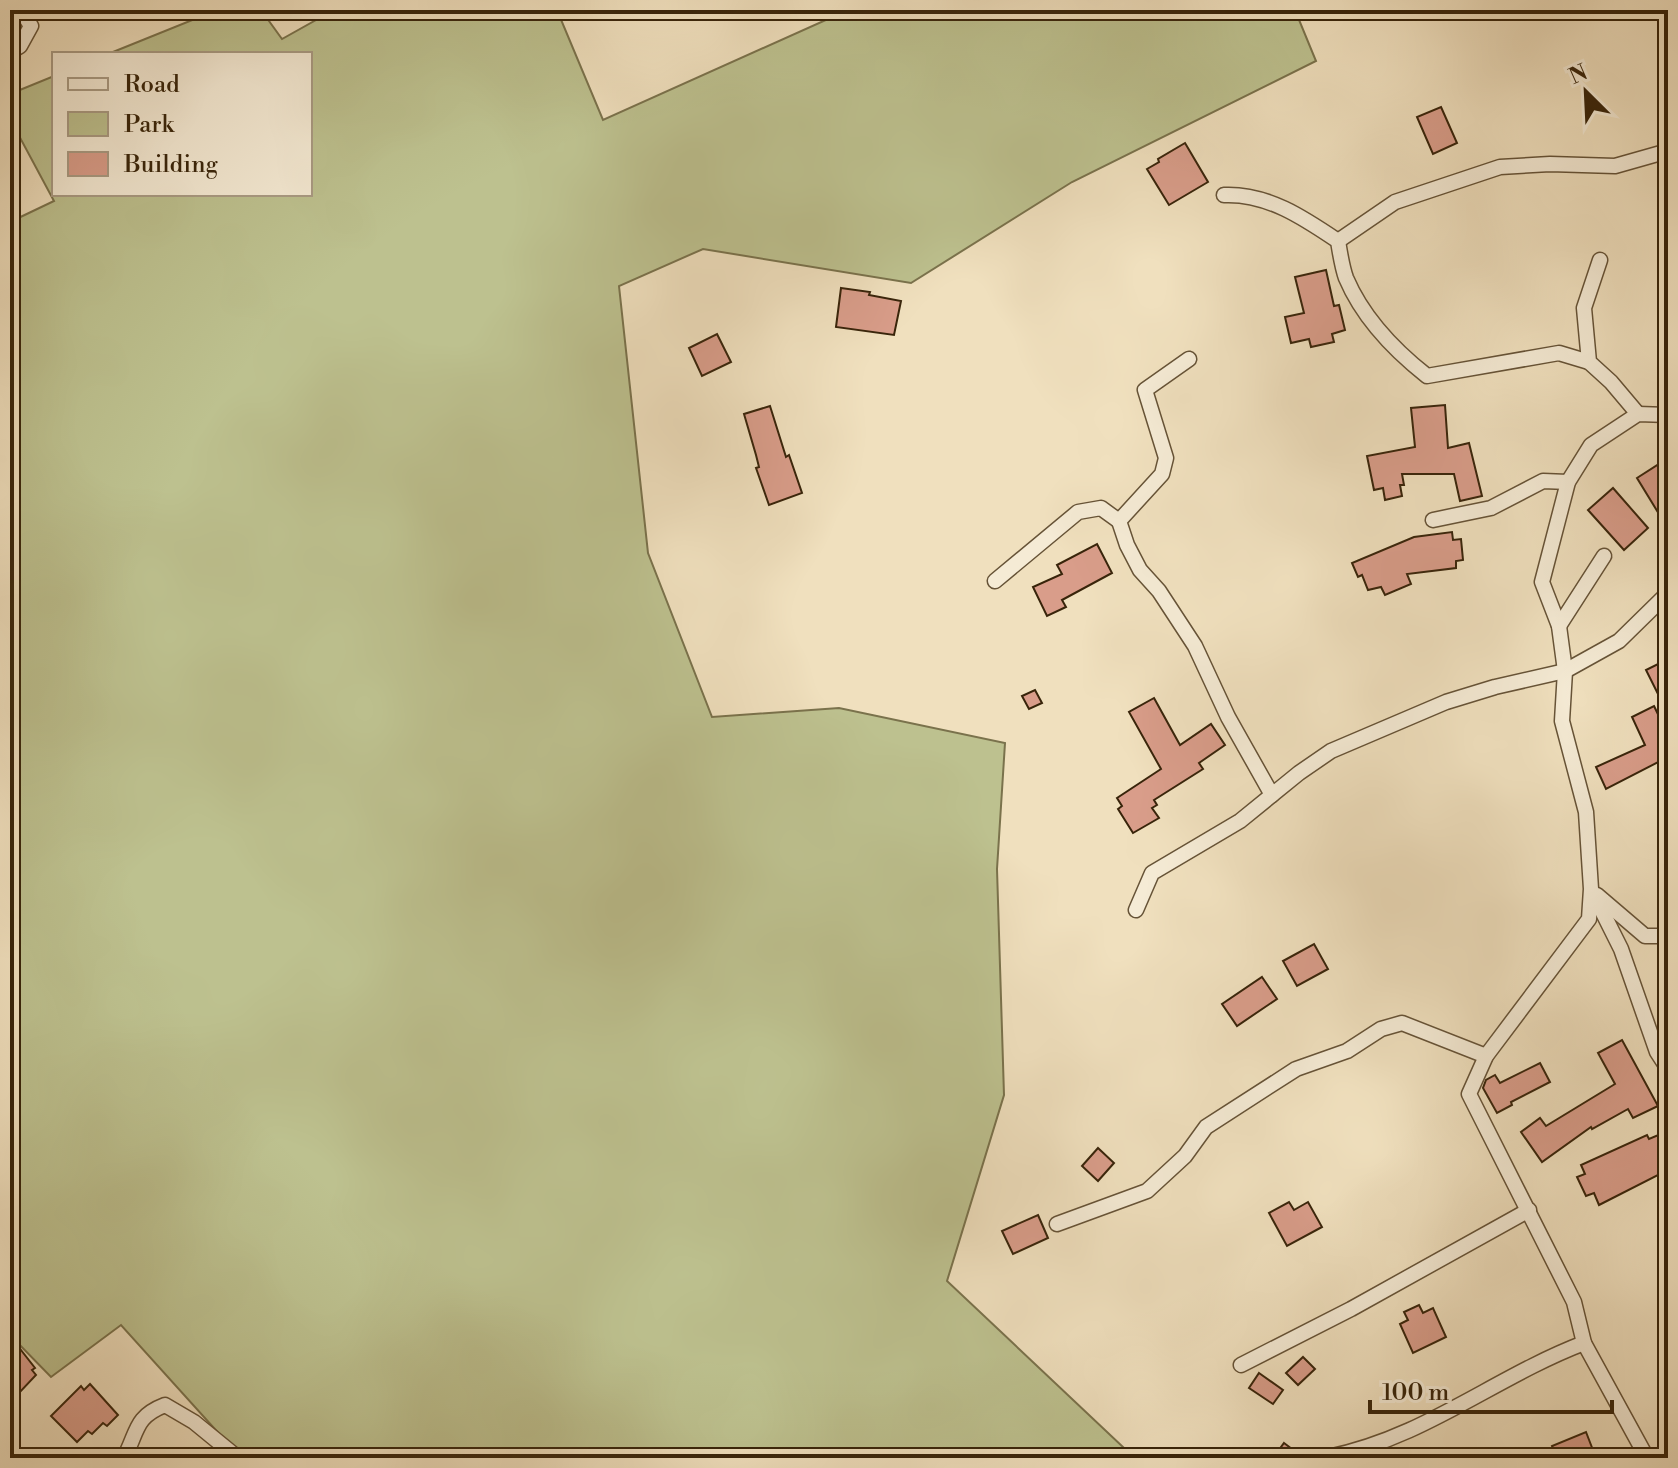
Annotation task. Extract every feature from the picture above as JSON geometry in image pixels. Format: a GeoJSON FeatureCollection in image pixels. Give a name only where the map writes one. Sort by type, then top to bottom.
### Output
{"type":"FeatureCollection","features":[{"type":"Feature","properties":{"kind":"street"},"geometry":{"type":"LineString","coordinates":[[10,52],[20,46],[31,26],[21,10]]}},
{"type":"Feature","properties":{"kind":"street"},"geometry":{"type":"LineString","coordinates":[[1338,241],[1395,202],[1500,167],[1550,164],[1615,166],[1668,151]]}},
{"type":"Feature","properties":{"kind":"street"},"geometry":{"type":"LineString","coordinates":[[1224,195],[1290,209],[1338,241],[1346,278],[1372,323],[1401,355],[1427,376],[1559,353],[1589,362],[1638,414]]}},
{"type":"Feature","properties":{"kind":"street"},"geometry":{"type":"LineString","coordinates":[[1589,362],[1584,308],[1600,260]]}},
{"type":"Feature","properties":{"kind":"street"},"geometry":{"type":"LineString","coordinates":[[1119,521],[1162,474],[1166,458],[1145,390],[1189,359]]}},
{"type":"Feature","properties":{"kind":"street"},"geometry":{"type":"LineString","coordinates":[[1647,1458],[1584,1343],[1574,1302],[1469,1094],[1486,1056],[1589,919],[1591,889],[1586,812],[1562,721],[1565,671],[1559,626],[1542,582],[1568,482],[1591,445],[1638,414],[1668,415]]}},
{"type":"Feature","properties":{"kind":"street"},"geometry":{"type":"LineString","coordinates":[[1433,520],[1491,508],[1543,481],[1568,482]]}},
{"type":"Feature","properties":{"kind":"street"},"geometry":{"type":"LineString","coordinates":[[995,581],[1078,512],[1101,508],[1119,521],[1140,570],[1159,591],[1195,646],[1228,717],[1272,795]]}},
{"type":"Feature","properties":{"kind":"street"},"geometry":{"type":"LineString","coordinates":[[1559,626],[1604,556]]}},
{"type":"Feature","properties":{"kind":"street"},"geometry":{"type":"LineString","coordinates":[[1136,910],[1152,873],[1205,844],[1331,751],[1432,708],[1495,687],[1565,671],[1619,641],[1668,593]]}},
{"type":"Feature","properties":{"kind":"street"},"geometry":{"type":"LineString","coordinates":[[1591,889],[1632,928],[1645,936],[1661,936],[1668,932]]}},
{"type":"Feature","properties":{"kind":"street"},"geometry":{"type":"LineString","coordinates":[[1591,889],[1621,949],[1657,1052],[1668,1069]]}},
{"type":"Feature","properties":{"kind":"street"},"geometry":{"type":"LineString","coordinates":[[1057,1224],[1147,1191],[1185,1156],[1206,1127],[1296,1069],[1347,1051],[1381,1029],[1402,1023],[1486,1056]]}},
{"type":"Feature","properties":{"kind":"street"},"geometry":{"type":"LineString","coordinates":[[1241,1365],[1351,1309],[1529,1210]]}},
{"type":"Feature","properties":{"kind":"street"},"geometry":{"type":"LineString","coordinates":[[1328,1457],[1361,1450],[1443,1416],[1540,1360],[1584,1343]]}},
{"type":"Feature","properties":{"kind":"street"},"geometry":{"type":"LineString","coordinates":[[124,1458],[139,1421],[148,1412],[165,1405],[194,1422],[238,1458]]}},
{"type":"Feature","properties":{"kind":"green space"},"geometry":{"type":"Polygon","coordinates":[[[217,10],[261,10],[282,39],[334,10],[557,10],[603,120],[848,10],[1295,10],[1316,61],[1072,182],[911,283],[703,249],[619,286],[648,553],[712,717],[839,708],[1005,743],[997,869],[1004,1095],[947,1281],[1138,1458],[241,1458],[121,1325],[51,1377],[10,1335],[10,222],[54,201],[17,132],[10,135],[10,94],[52,77],[52,196],[312,196],[312,52],[113,52],[217,10]]]}},
{"type":"Feature","properties":{"kind":"building"},"geometry":{"type":"Polygon","coordinates":[[[1441,107],[1457,143],[1433,154],[1417,117],[1441,107]]]}},
{"type":"Feature","properties":{"kind":"building"},"geometry":{"type":"Polygon","coordinates":[[[1185,143],[1208,182],[1169,205],[1147,169],[1185,143]]]}},
{"type":"Feature","properties":{"kind":"building"},"geometry":{"type":"Polygon","coordinates":[[[1326,270],[1334,306],[1339,305],[1345,330],[1332,334],[1334,342],[1311,347],[1309,339],[1291,343],[1285,317],[1304,313],[1295,277],[1326,270]]]}},
{"type":"Feature","properties":{"kind":"building"},"geometry":{"type":"Polygon","coordinates":[[[841,288],[901,301],[894,335],[836,327],[841,288]]]}},
{"type":"Feature","properties":{"kind":"building"},"geometry":{"type":"Polygon","coordinates":[[[717,334],[731,362],[702,376],[689,348],[717,334]]]}},
{"type":"Feature","properties":{"kind":"building"},"geometry":{"type":"Polygon","coordinates":[[[1445,405],[1448,448],[1469,443],[1482,496],[1460,501],[1454,474],[1402,474],[1402,496],[1385,500],[1383,488],[1374,490],[1367,456],[1415,447],[1411,408],[1445,405]]]}},
{"type":"Feature","properties":{"kind":"building"},"geometry":{"type":"Polygon","coordinates":[[[770,406],[786,457],[789,455],[802,493],[769,505],[756,468],[759,467],[744,414],[770,406]]]}},
{"type":"Feature","properties":{"kind":"building"},"geometry":{"type":"Polygon","coordinates":[[[1659,464],[1668,478],[1668,508],[1659,514],[1637,478],[1659,464]]]}},
{"type":"Feature","properties":{"kind":"building"},"geometry":{"type":"Polygon","coordinates":[[[1613,488],[1648,528],[1624,550],[1588,510],[1613,488]]]}},
{"type":"Feature","properties":{"kind":"building"},"geometry":{"type":"Polygon","coordinates":[[[1452,532],[1453,540],[1461,539],[1463,560],[1456,561],[1456,568],[1407,574],[1411,584],[1385,595],[1381,587],[1368,590],[1362,575],[1358,577],[1352,563],[1414,537],[1452,532]]]}},
{"type":"Feature","properties":{"kind":"building"},"geometry":{"type":"Polygon","coordinates":[[[1097,544],[1112,573],[1062,600],[1066,607],[1047,616],[1033,587],[1062,574],[1057,565],[1097,544]]]}},
{"type":"Feature","properties":{"kind":"building"},"geometry":{"type":"Polygon","coordinates":[[[1668,659],[1668,714],[1646,670],[1668,659]]]}},
{"type":"Feature","properties":{"kind":"building"},"geometry":{"type":"Polygon","coordinates":[[[1035,690],[1042,703],[1029,709],[1022,696],[1035,690]]]}},
{"type":"Feature","properties":{"kind":"building"},"geometry":{"type":"Polygon","coordinates":[[[1154,698],[1180,745],[1211,724],[1225,745],[1199,763],[1203,769],[1154,800],[1157,805],[1152,808],[1159,818],[1133,833],[1118,809],[1122,806],[1117,798],[1161,769],[1129,712],[1154,698]]]}},
{"type":"Feature","properties":{"kind":"building"},"geometry":{"type":"Polygon","coordinates":[[[1654,706],[1668,735],[1668,757],[1606,789],[1596,767],[1645,745],[1632,717],[1654,706]]]}},
{"type":"Feature","properties":{"kind":"building"},"geometry":{"type":"Polygon","coordinates":[[[1314,944],[1328,969],[1297,986],[1283,961],[1314,944]]]}},
{"type":"Feature","properties":{"kind":"building"},"geometry":{"type":"Polygon","coordinates":[[[1262,977],[1277,999],[1237,1026],[1222,1004],[1262,977]]]}},
{"type":"Feature","properties":{"kind":"building"},"geometry":{"type":"Polygon","coordinates":[[[1622,1040],[1658,1106],[1633,1118],[1628,1109],[1591,1127],[1542,1162],[1521,1132],[1540,1118],[1546,1126],[1615,1084],[1598,1053],[1622,1040]]]}},
{"type":"Feature","properties":{"kind":"building"},"geometry":{"type":"Polygon","coordinates":[[[1540,1063],[1550,1082],[1511,1102],[1512,1105],[1497,1113],[1483,1088],[1486,1080],[1495,1075],[1500,1083],[1540,1063]]]}},
{"type":"Feature","properties":{"kind":"building"},"geometry":{"type":"Polygon","coordinates":[[[1668,1131],[1668,1170],[1599,1205],[1594,1193],[1586,1196],[1577,1177],[1585,1174],[1581,1165],[1647,1135],[1649,1139],[1668,1131]]]}},
{"type":"Feature","properties":{"kind":"building"},"geometry":{"type":"Polygon","coordinates":[[[1098,1148],[1114,1163],[1098,1181],[1082,1166],[1098,1148]]]}},
{"type":"Feature","properties":{"kind":"building"},"geometry":{"type":"Polygon","coordinates":[[[1289,1202],[1294,1210],[1308,1202],[1322,1227],[1287,1246],[1269,1213],[1289,1202]]]}},
{"type":"Feature","properties":{"kind":"building"},"geometry":{"type":"Polygon","coordinates":[[[1038,1215],[1048,1238],[1013,1254],[1002,1231],[1038,1215]]]}},
{"type":"Feature","properties":{"kind":"building"},"geometry":{"type":"Polygon","coordinates":[[[1419,1305],[1423,1313],[1433,1308],[1446,1337],[1413,1353],[1400,1324],[1408,1320],[1404,1312],[1419,1305]]]}},
{"type":"Feature","properties":{"kind":"building"},"geometry":{"type":"Polygon","coordinates":[[[10,1336],[35,1368],[32,1370],[36,1375],[20,1392],[18,1389],[10,1396],[10,1336]]]}},
{"type":"Feature","properties":{"kind":"building"},"geometry":{"type":"Polygon","coordinates":[[[1303,1357],[1315,1369],[1298,1385],[1286,1373],[1303,1357]]]}},
{"type":"Feature","properties":{"kind":"building"},"geometry":{"type":"Polygon","coordinates":[[[1259,1373],[1283,1390],[1273,1404],[1249,1388],[1259,1373]]]}},
{"type":"Feature","properties":{"kind":"building"},"geometry":{"type":"Polygon","coordinates":[[[90,1384],[118,1415],[92,1434],[88,1431],[77,1442],[51,1416],[81,1386],[84,1390],[90,1384]]]}},
{"type":"Feature","properties":{"kind":"building"},"geometry":{"type":"Polygon","coordinates":[[[1586,1432],[1596,1458],[1557,1458],[1552,1446],[1586,1432]]]}},
{"type":"Feature","properties":{"kind":"building"},"geometry":{"type":"Polygon","coordinates":[[[1284,1443],[1304,1458],[1273,1458],[1284,1443]]]}}]}
